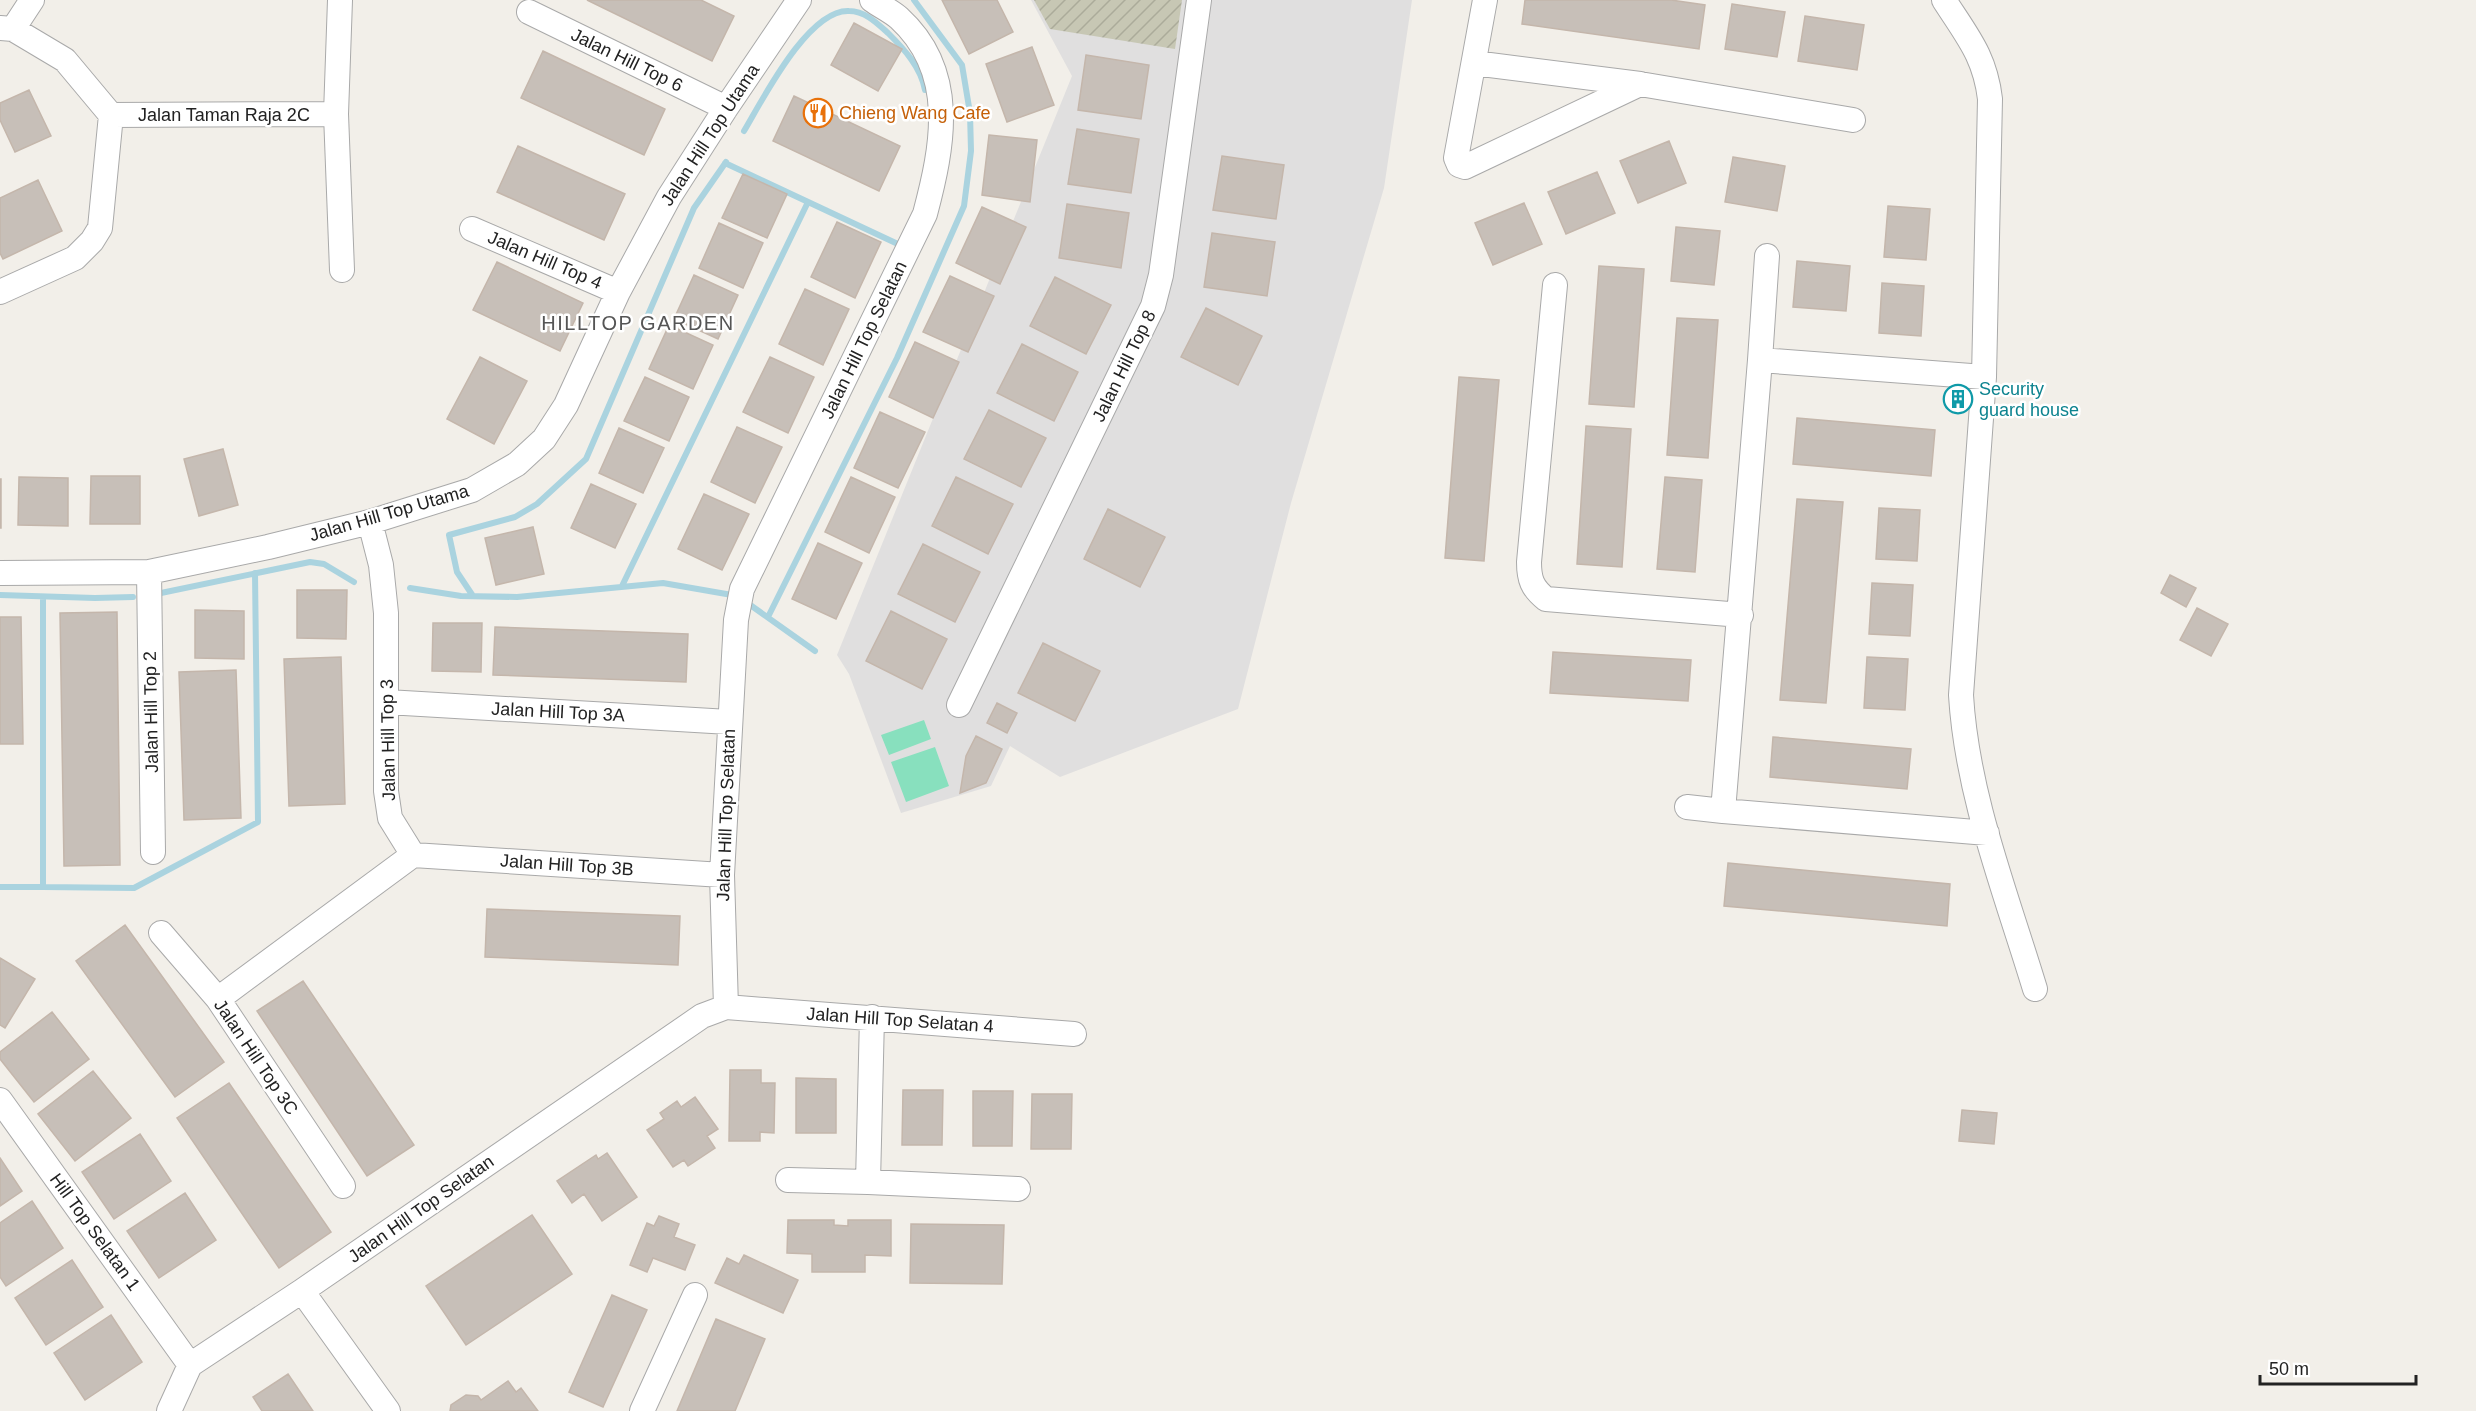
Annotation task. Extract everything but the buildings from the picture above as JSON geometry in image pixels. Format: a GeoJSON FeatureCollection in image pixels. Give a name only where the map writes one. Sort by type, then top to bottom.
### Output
{"type":"FeatureCollection","features":[{"type":"Feature","properties":{"kind":"street"},"geometry":{"type":"LineString","coordinates":[[0,292],[75,258],[92,241],[100,228],[111,115],[65,60],[6,28],[32,0]]}},
{"type":"Feature","properties":{"kind":"street","name":"Jalan Taman Raja 2C"},"geometry":{"type":"LineString","coordinates":[[340,0],[336,114],[342,270]]}},
{"type":"Feature","properties":{"kind":"street","name":"Jalan Hill Top Utama"},"geometry":{"type":"LineString","coordinates":[[0,573],[149,572],[268,547],[370,522],[472,490],[517,464],[544,439],[566,405],[618,292],[669,197],[799,0]]}},
{"type":"Feature","properties":{"kind":"street","name":"Jalan Hill Top Selatan"},"geometry":{"type":"LineString","coordinates":[[190,1365],[302,1291],[702,1016],[726,1007],[722,875],[736,620],[742,589],[926,214],[939,162],[941,114],[936,73],[926,50],[899,18],[872,0]]}},
{"type":"Feature","properties":{"kind":"street","name":"Jalan Hill Top 8"},"geometry":{"type":"LineString","coordinates":[[959,705],[1154,306],[1161,275],[1198,0]]}},
{"type":"Feature","properties":{"kind":"street"},"geometry":{"type":"LineString","coordinates":[[1485,0],[1456,158],[1459,165],[1465,167],[1640,84]]}},
{"type":"Feature","properties":{"kind":"street"},"geometry":{"type":"LineString","coordinates":[[1944,0],[1979,53],[1988,78],[1990,99],[1984,377],[1961,695],[1963,734],[1986,833],[2035,989]]}},
{"type":"Feature","properties":{"kind":"street","name":"Jalan Hill Top 6"},"geometry":{"type":"LineString","coordinates":[[529,12],[726,108]]}},
{"type":"Feature","properties":{"kind":"street"},"geometry":{"type":"LineString","coordinates":[[1474,63],[1640,84],[1853,120]]}},
{"type":"Feature","properties":{"kind":"street","name":"Jalan Taman Raja 2C"},"geometry":{"type":"LineString","coordinates":[[111,115],[336,114]]}},
{"type":"Feature","properties":{"kind":"street","name":"Jalan Hill Top 4"},"geometry":{"type":"LineString","coordinates":[[472,229],[618,292]]}},
{"type":"Feature","properties":{"kind":"street"},"geometry":{"type":"LineString","coordinates":[[1723,811],[1767,255]]}},
{"type":"Feature","properties":{"kind":"street"},"geometry":{"type":"LineString","coordinates":[[1555,285],[1528,562],[1529,578],[1535,590],[1545,599],[1740,615]]}},
{"type":"Feature","properties":{"kind":"street"},"geometry":{"type":"LineString","coordinates":[[1760,360],[1984,377]]}},
{"type":"Feature","properties":{"kind":"street","name":"Jalan Hill Top 3"},"geometry":{"type":"LineString","coordinates":[[370,522],[381,565],[386,613],[387,800],[390,818],[413,855]]}},
{"type":"Feature","properties":{"kind":"street","name":"Jalan Hill Top 2"},"geometry":{"type":"LineString","coordinates":[[149,572],[153,852]]}},
{"type":"Feature","properties":{"kind":"street","name":"Jalan Hill Top 3A"},"geometry":{"type":"LineString","coordinates":[[387,702],[729,723]]}},
{"type":"Feature","properties":{"kind":"street"},"geometry":{"type":"LineString","coordinates":[[1687,807],[1986,833]]}},
{"type":"Feature","properties":{"kind":"street"},"geometry":{"type":"LineString","coordinates":[[218,999],[413,855]]}},
{"type":"Feature","properties":{"kind":"street","name":"Jalan Hill Top 3B"},"geometry":{"type":"LineString","coordinates":[[413,855],[722,875]]}},
{"type":"Feature","properties":{"kind":"street","name":"Jalan Hill Top 3C"},"geometry":{"type":"LineString","coordinates":[[161,933],[218,999],[343,1186]]}},
{"type":"Feature","properties":{"kind":"street","name":"Jalan Hill Top Selatan 4"},"geometry":{"type":"LineString","coordinates":[[726,1007],[1074,1034]]}},
{"type":"Feature","properties":{"kind":"street"},"geometry":{"type":"LineString","coordinates":[[868,1182],[872,1017]]}},
{"type":"Feature","properties":{"kind":"street","name":"Hill Top Selatan 1"},"geometry":{"type":"LineString","coordinates":[[0,1100],[190,1365]]}},
{"type":"Feature","properties":{"kind":"street"},"geometry":{"type":"LineString","coordinates":[[788,1180],[1018,1190]]}},
{"type":"Feature","properties":{"kind":"street"},"geometry":{"type":"LineString","coordinates":[[302,1291],[388,1411]]}},
{"type":"Feature","properties":{"kind":"street"},"geometry":{"type":"LineString","coordinates":[[642,1411],[695,1295]]}},
{"type":"Feature","properties":{"kind":"street"},"geometry":{"type":"LineString","coordinates":[[169,1411],[190,1365]]}},
{"type":"Feature","properties":{"kind":"shaded area"},"geometry":{"type":"Polygon","coordinates":[[[1031,0],[1412,0],[1384,188],[1291,503],[1238,709],[1060,777],[1010,746],[991,786],[901,813],[849,674],[837,655],[1072,76],[1031,0]]]}},
{"type":"Feature","properties":{"kind":"shaded area"},"geometry":{"type":"Polygon","coordinates":[[[1034,0],[1182,0],[1175,49],[1050,29],[1034,0]]]}},
{"type":"Feature","properties":{"kind":"green space"},"geometry":{"type":"Polygon","coordinates":[[[924,720],[931,739],[889,755],[881,735],[924,720]]]}},
{"type":"Feature","properties":{"kind":"green space"},"geometry":{"type":"Polygon","coordinates":[[[935,747],[949,786],[906,802],[891,762],[935,747]]]}},
{"type":"Feature","properties":{"kind":"waterway"},"geometry":{"type":"LineString","coordinates":[[768,617],[897,358],[964,206],[971,151],[970,113],[962,65],[914,0]]}},
{"type":"Feature","properties":{"kind":"waterway"},"geometry":{"type":"LineString","coordinates":[[744,131],[788,59],[803,40],[833,14],[855,12],[875,22],[911,59],[920,74],[925,90]]}},
{"type":"Feature","properties":{"kind":"waterway"},"geometry":{"type":"LineString","coordinates":[[473,596],[457,572],[449,535],[515,517],[537,504],[586,459],[694,208],[726,162]]}},
{"type":"Feature","properties":{"kind":"waterway"},"geometry":{"type":"LineString","coordinates":[[725,163],[900,245],[899,248]]}},
{"type":"Feature","properties":{"kind":"waterway"},"geometry":{"type":"LineString","coordinates":[[622,586],[808,202]]}},
{"type":"Feature","properties":{"kind":"waterway"},"geometry":{"type":"LineString","coordinates":[[161,593],[310,562],[324,564],[354,582]]}},
{"type":"Feature","properties":{"kind":"waterway"},"geometry":{"type":"LineString","coordinates":[[43,887],[134,888],[258,822],[255,573]]}},
{"type":"Feature","properties":{"kind":"waterway"},"geometry":{"type":"LineString","coordinates":[[410,588],[461,596],[517,597],[663,583],[732,595],[734,590]]}},
{"type":"Feature","properties":{"kind":"waterway"},"geometry":{"type":"LineString","coordinates":[[0,595],[133,597]]}},
{"type":"Feature","properties":{"kind":"waterway"},"geometry":{"type":"LineString","coordinates":[[0,887],[43,887],[43,597]]}},
{"type":"Feature","properties":{"kind":"waterway"},"geometry":{"type":"LineString","coordinates":[[746,602],[815,651]]}},
{"type":"Feature","properties":{"kind":"place","name":"Chieng Wang Cafe"},"geometry":{"type":"Point","coordinates":[818,113]}},
{"type":"Feature","properties":{"kind":"place","name":"Security guard house"},"geometry":{"type":"Point","coordinates":[1958,399]}},
{"type":"Feature","properties":{"kind":"district","name":"HILLTOP GARDEN"},"geometry":{"type":"Point","coordinates":[638,323]}}]}
